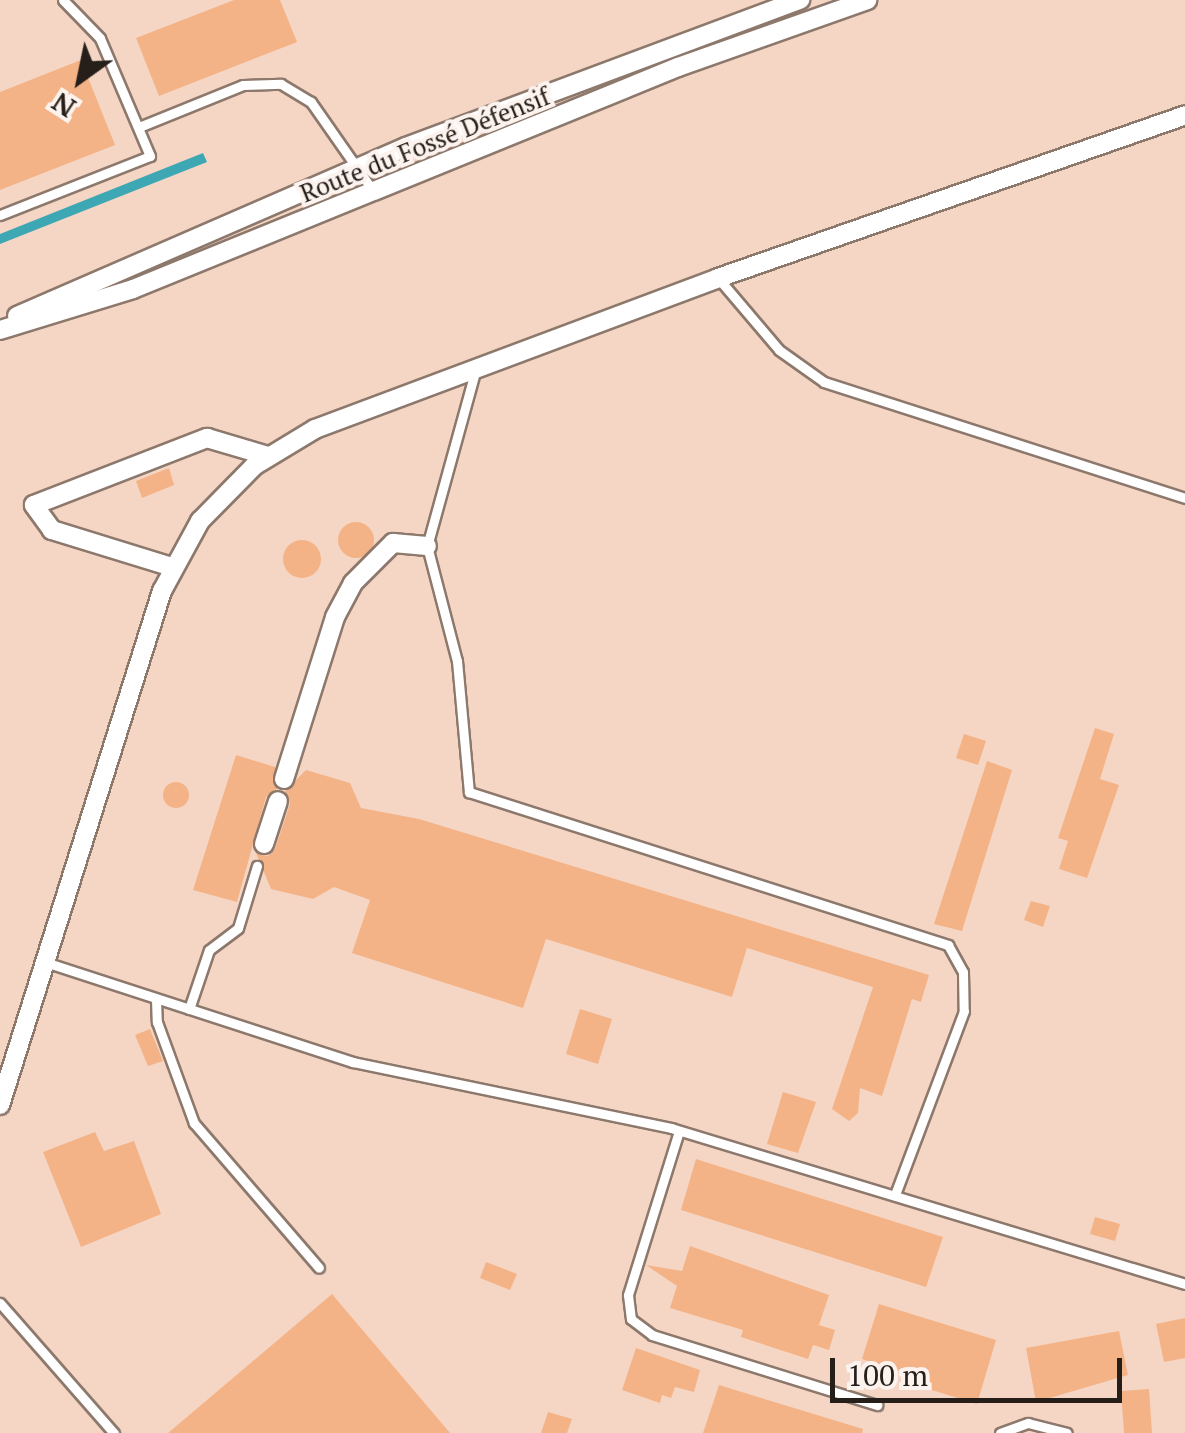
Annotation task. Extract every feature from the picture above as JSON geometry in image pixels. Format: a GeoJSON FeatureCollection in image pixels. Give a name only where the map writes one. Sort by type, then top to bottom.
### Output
{"type":"FeatureCollection","features":[{"type":"Feature","properties":{"kind":"street","name":"Route du Fossé Défensif"},"geometry":{"type":"LineString","coordinates":[[0,327],[358,167],[800,0]]}},
{"type":"Feature","properties":{"kind":"street","name":"Route du Fossé Défensif"},"geometry":{"type":"LineString","coordinates":[[0,327],[133,289],[375,194],[678,66],[867,0]]}},
{"type":"Feature","properties":{"kind":"street"},"geometry":{"type":"LineString","coordinates":[[0,1105],[172,566],[220,497],[268,456],[316,429],[718,278],[1185,115]]}},
{"type":"Feature","properties":{"kind":"street"},"geometry":{"type":"LineString","coordinates":[[172,566],[52,530],[34,505],[207,438],[268,456]]}},
{"type":"Feature","properties":{"kind":"street"},"geometry":{"type":"LineString","coordinates":[[284,779],[335,617],[353,582],[393,543],[427,546]]}},
{"type":"Feature","properties":{"kind":"street"},"geometry":{"type":"LineString","coordinates":[[264,844],[278,801]]}},
{"type":"Feature","properties":{"kind":"lane"},"geometry":{"type":"LineString","coordinates":[[0,215],[150,156],[100,38],[63,0]]}},
{"type":"Feature","properties":{"kind":"lane"},"geometry":{"type":"LineString","coordinates":[[139,126],[243,85],[280,84],[311,102],[375,194]]}},
{"type":"Feature","properties":{"kind":"lane"},"geometry":{"type":"LineString","coordinates":[[718,278],[779,350],[824,382],[1185,498]]}},
{"type":"Feature","properties":{"kind":"lane"},"geometry":{"type":"LineString","coordinates":[[476,369],[427,546],[457,661],[469,792],[934,938],[955,953],[965,984],[960,1026],[895,1195]]}},
{"type":"Feature","properties":{"kind":"lane"},"geometry":{"type":"LineString","coordinates":[[189,1009],[209,950],[238,928],[257,866]]}},
{"type":"Feature","properties":{"kind":"lane"},"geometry":{"type":"LineString","coordinates":[[44,962],[352,1062],[679,1131],[1185,1284]]}},
{"type":"Feature","properties":{"kind":"lane"},"geometry":{"type":"LineString","coordinates":[[156,999],[156,1022],[194,1123],[319,1268]]}},
{"type":"Feature","properties":{"kind":"lane"},"geometry":{"type":"LineString","coordinates":[[679,1131],[628,1295],[631,1320],[652,1335],[877,1405]]}},
{"type":"Feature","properties":{"kind":"lane"},"geometry":{"type":"LineString","coordinates":[[0,1303],[114,1433]]}},
{"type":"Feature","properties":{"kind":"lane"},"geometry":{"type":"LineString","coordinates":[[1000,1433],[1028,1424],[1066,1433]]}},
{"type":"Feature","properties":{"kind":"shaded area"},"geometry":{"type":"Polygon","coordinates":[[[0,0],[1185,0],[1185,1433],[0,1433],[0,0]]]}},
{"type":"Feature","properties":{"kind":"water"},"geometry":{"type":"Polygon","coordinates":[[[203,153],[207,162],[0,244],[0,234],[203,153]]]}},
{"type":"Feature","properties":{"kind":"building"},"geometry":{"type":"Polygon","coordinates":[[[234,0],[280,0],[297,42],[159,96],[136,38],[234,0]]]}},
{"type":"Feature","properties":{"kind":"building"},"geometry":{"type":"Polygon","coordinates":[[[81,60],[115,145],[0,190],[0,92],[81,60]]]}},
{"type":"Feature","properties":{"kind":"building"},"geometry":{"type":"Polygon","coordinates":[[[169,468],[174,485],[142,498],[136,481],[169,468]]]}},
{"type":"Feature","properties":{"kind":"building"},"geometry":{"type":"Polygon","coordinates":[[[356,522],[368,528],[374,540],[368,552],[356,558],[344,552],[338,540],[344,528],[356,522]]]}},
{"type":"Feature","properties":{"kind":"building"},"geometry":{"type":"Polygon","coordinates":[[[302,540],[316,545],[321,559],[316,573],[302,578],[288,573],[283,559],[288,545],[302,540]]]}},
{"type":"Feature","properties":{"kind":"building"},"geometry":{"type":"Polygon","coordinates":[[[1095,728],[1114,734],[1100,779],[1119,785],[1087,878],[1059,869],[1068,841],[1058,838],[1095,728]]]}},
{"type":"Feature","properties":{"kind":"building"},"geometry":{"type":"Polygon","coordinates":[[[964,734],[986,741],[978,765],[956,758],[964,734]]]}},
{"type":"Feature","properties":{"kind":"building"},"geometry":{"type":"Polygon","coordinates":[[[236,755],[275,767],[277,789],[266,797],[237,902],[193,890],[236,755]]]}},
{"type":"Feature","properties":{"kind":"building"},"geometry":{"type":"Polygon","coordinates":[[[987,761],[1012,770],[962,931],[934,924],[987,761]]]}},
{"type":"Feature","properties":{"kind":"building"},"geometry":{"type":"Polygon","coordinates":[[[306,770],[350,783],[361,808],[419,819],[929,975],[921,1002],[912,999],[882,1096],[860,1088],[858,1113],[849,1121],[832,1109],[873,987],[747,948],[732,997],[546,939],[523,1008],[352,953],[370,900],[334,887],[313,899],[271,889],[256,853],[268,856],[275,849],[290,804],[285,791],[306,770]]]}},
{"type":"Feature","properties":{"kind":"building"},"geometry":{"type":"Polygon","coordinates":[[[176,782],[185,786],[189,795],[185,804],[176,808],[167,804],[163,795],[167,786],[176,782]]]}},
{"type":"Feature","properties":{"kind":"building"},"geometry":{"type":"Polygon","coordinates":[[[1031,901],[1050,906],[1043,927],[1024,920],[1031,901]]]}},
{"type":"Feature","properties":{"kind":"building"},"geometry":{"type":"Polygon","coordinates":[[[580,1009],[612,1019],[598,1064],[566,1054],[580,1009]]]}},
{"type":"Feature","properties":{"kind":"building"},"geometry":{"type":"Polygon","coordinates":[[[150,1029],[163,1061],[148,1066],[135,1035],[150,1029]]]}},
{"type":"Feature","properties":{"kind":"building"},"geometry":{"type":"Polygon","coordinates":[[[783,1092],[816,1102],[798,1153],[767,1144],[783,1092]]]}},
{"type":"Feature","properties":{"kind":"building"},"geometry":{"type":"Polygon","coordinates":[[[95,1132],[104,1151],[134,1141],[161,1214],[81,1247],[43,1152],[95,1132]]]}},
{"type":"Feature","properties":{"kind":"building"},"geometry":{"type":"Polygon","coordinates":[[[696,1159],[943,1237],[926,1287],[681,1210],[696,1159]]]}},
{"type":"Feature","properties":{"kind":"building"},"geometry":{"type":"Polygon","coordinates":[[[1095,1217],[1120,1224],[1115,1241],[1090,1234],[1095,1217]]]}},
{"type":"Feature","properties":{"kind":"building"},"geometry":{"type":"Polygon","coordinates":[[[690,1246],[829,1295],[819,1325],[835,1330],[829,1350],[813,1345],[808,1359],[741,1337],[743,1330],[670,1308],[677,1286],[646,1265],[682,1271],[690,1246]]]}},
{"type":"Feature","properties":{"kind":"building"},"geometry":{"type":"Polygon","coordinates":[[[486,1262],[517,1274],[510,1290],[480,1278],[486,1262]]]}},
{"type":"Feature","properties":{"kind":"building"},"geometry":{"type":"Polygon","coordinates":[[[332,1294],[450,1433],[168,1433],[312,1311],[332,1294]]]}},
{"type":"Feature","properties":{"kind":"building"},"geometry":{"type":"Polygon","coordinates":[[[879,1304],[996,1340],[977,1404],[909,1383],[911,1375],[862,1359],[879,1304]]]}},
{"type":"Feature","properties":{"kind":"building"},"geometry":{"type":"Polygon","coordinates":[[[1185,1318],[1185,1358],[1164,1362],[1156,1324],[1185,1318]]]}},
{"type":"Feature","properties":{"kind":"building"},"geometry":{"type":"Polygon","coordinates":[[[1119,1331],[1128,1375],[1036,1402],[1026,1348],[1119,1331]]]}},
{"type":"Feature","properties":{"kind":"building"},"geometry":{"type":"Polygon","coordinates":[[[636,1348],[700,1370],[694,1392],[675,1387],[671,1398],[662,1395],[660,1403],[622,1390],[636,1348]]]}},
{"type":"Feature","properties":{"kind":"building"},"geometry":{"type":"Polygon","coordinates":[[[719,1385],[863,1429],[862,1433],[703,1433],[719,1385]]]}},
{"type":"Feature","properties":{"kind":"building"},"geometry":{"type":"Polygon","coordinates":[[[1149,1389],[1152,1433],[1124,1433],[1121,1391],[1149,1389]]]}},
{"type":"Feature","properties":{"kind":"building"},"geometry":{"type":"Polygon","coordinates":[[[548,1412],[572,1419],[567,1433],[541,1433],[548,1412]]]}}]}
